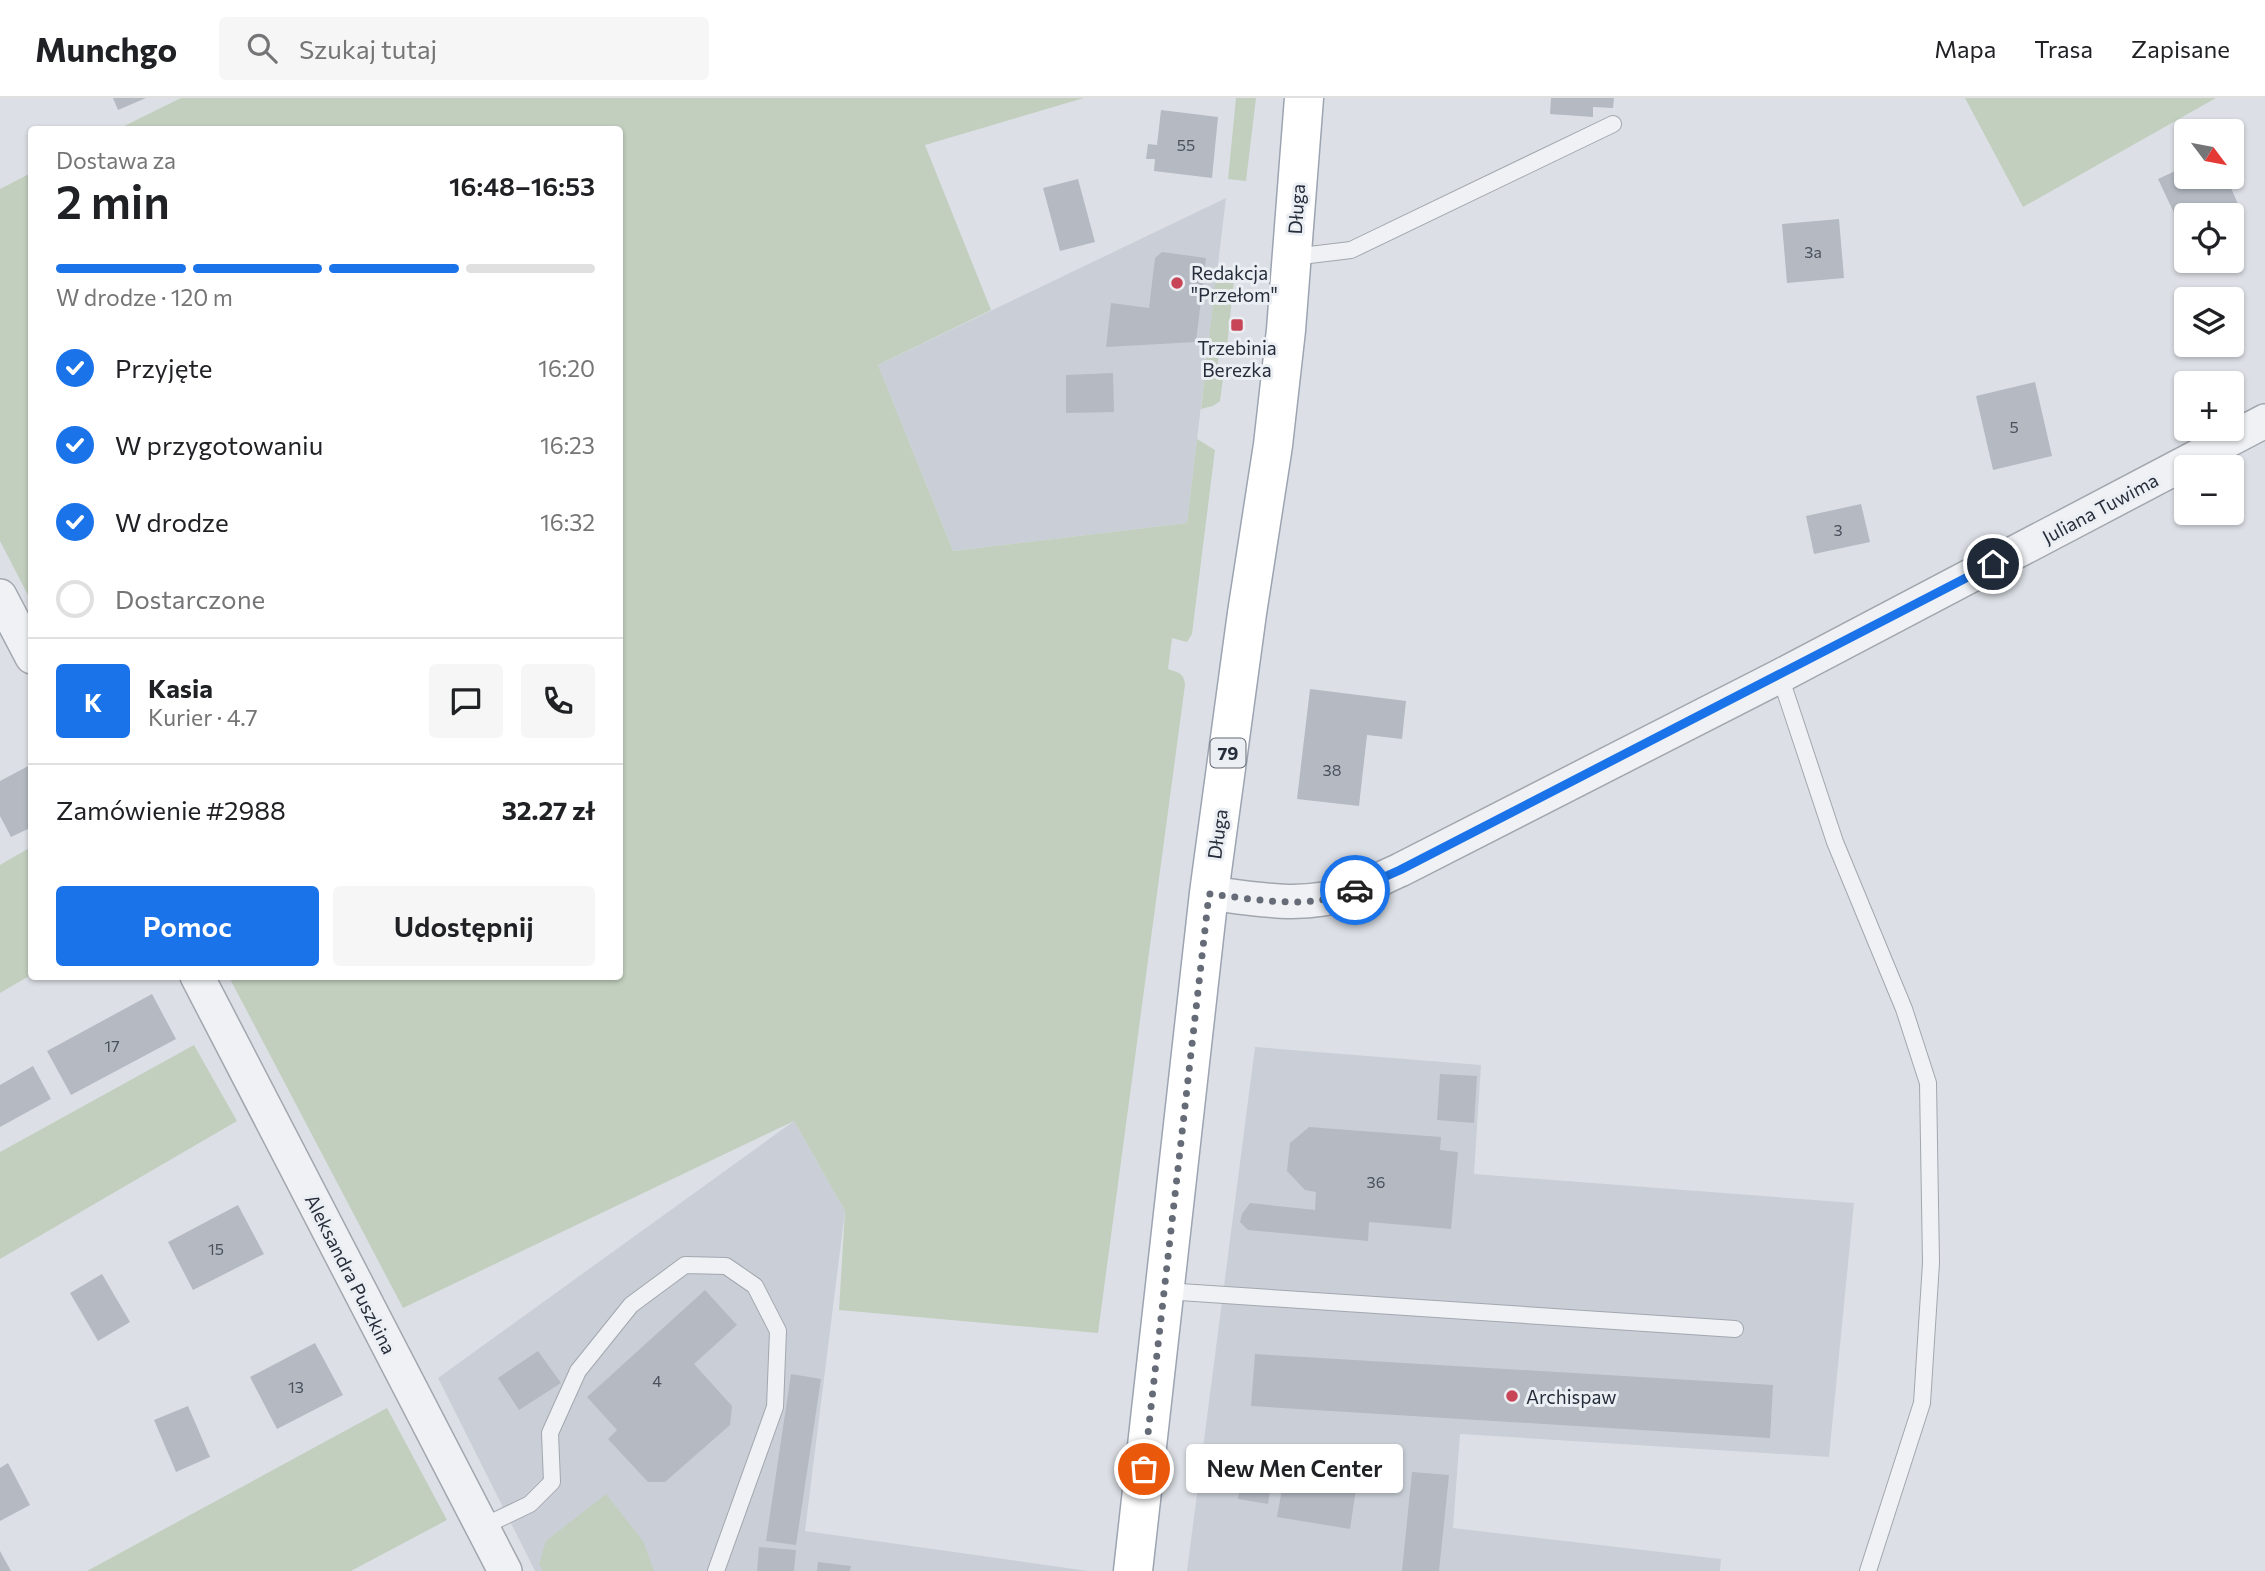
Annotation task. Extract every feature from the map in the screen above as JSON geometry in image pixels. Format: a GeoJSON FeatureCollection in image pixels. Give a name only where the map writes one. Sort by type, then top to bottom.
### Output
{"type":"FeatureCollection","features":[{"type":"Feature","properties":{"kind":"main road","name":"Długa"},"geometry":{"type":"LineString","coordinates":[[1133,1571],[1209,894],[1273,445],[1293,257],[1304,98]]}},
{"type":"Feature","properties":{"kind":"street","name":"Juliana Tuwima"},"geometry":{"type":"LineString","coordinates":[[1209,894],[1296,901],[1318,900],[1349,893],[1400,870],[1780,676],[2265,421]]}},
{"type":"Feature","properties":{"kind":"street"},"geometry":{"type":"LineString","coordinates":[[0,596],[28,649]]}},
{"type":"Feature","properties":{"kind":"street","name":"Aleksandra Puszkina"},"geometry":{"type":"LineString","coordinates":[[199,980],[505,1571]]}},
{"type":"Feature","properties":{"kind":"lane"},"geometry":{"type":"LineString","coordinates":[[1293,257],[1351,250],[1613,124]]}},
{"type":"Feature","properties":{"kind":"lane"},"geometry":{"type":"LineString","coordinates":[[1780,676],[1835,842],[1904,1009],[1928,1083],[1931,1263],[1922,1403],[1868,1571]]}},
{"type":"Feature","properties":{"kind":"lane"},"geometry":{"type":"LineString","coordinates":[[482,1527],[530,1504],[552,1482],[550,1433],[578,1371],[631,1306],[685,1265],[726,1266],[755,1286],[778,1331],[775,1406],[716,1571]]}},
{"type":"Feature","properties":{"kind":"lane"},"geometry":{"type":"LineString","coordinates":[[1165,1291],[1735,1329]]}},
{"type":"Feature","properties":{"kind":"shaded area"},"geometry":{"type":"Polygon","coordinates":[[[1226,198],[1187,523],[953,551],[878,365],[1226,198]]]}},
{"type":"Feature","properties":{"kind":"shaded area"},"geometry":{"type":"Polygon","coordinates":[[[1255,1047],[1481,1065],[1474,1174],[1854,1203],[1829,1457],[1460,1434],[1453,1528],[1721,1559],[1720,1571],[1187,1571],[1255,1047]]]}},
{"type":"Feature","properties":{"kind":"shaded area"},"geometry":{"type":"Polygon","coordinates":[[[794,1121],[845,1211],[805,1531],[1088,1571],[535,1571],[438,1378],[794,1121]]]}},
{"type":"Feature","properties":{"kind":"green space"},"geometry":{"type":"Polygon","coordinates":[[[181,98],[1084,98],[925,145],[991,310],[878,365],[953,551],[1187,523],[1197,439],[1215,450],[1192,634],[1187,642],[1172,638],[1168,669],[1182,675],[1185,685],[1098,1333],[839,1310],[845,1211],[794,1121],[403,1308],[231,980],[623,980],[623,126],[124,126],[181,98]]]}},
{"type":"Feature","properties":{"kind":"green space"},"geometry":{"type":"Polygon","coordinates":[[[1236,98],[1256,98],[1246,181],[1228,179],[1236,98]]]}},
{"type":"Feature","properties":{"kind":"green space"},"geometry":{"type":"Polygon","coordinates":[[[1965,98],[2216,98],[2179,119],[2174,119],[2174,122],[2023,207],[1965,98]]]}},
{"type":"Feature","properties":{"kind":"green space"},"geometry":{"type":"Polygon","coordinates":[[[28,175],[28,595],[0,541],[0,189],[28,175]]]}},
{"type":"Feature","properties":{"kind":"green space"},"geometry":{"type":"Polygon","coordinates":[[[1216,277],[1234,280],[1227,346],[1220,346],[1216,378],[1223,379],[1220,401],[1201,409],[1216,277]]]}},
{"type":"Feature","properties":{"kind":"green space"},"geometry":{"type":"Polygon","coordinates":[[[28,849],[28,977],[0,993],[0,865],[28,849]]]}},
{"type":"Feature","properties":{"kind":"green space"},"geometry":{"type":"Polygon","coordinates":[[[194,1045],[237,1121],[0,1259],[0,1152],[194,1045]]]}},
{"type":"Feature","properties":{"kind":"green space"},"geometry":{"type":"Polygon","coordinates":[[[387,1408],[447,1520],[351,1571],[87,1571],[387,1408]]]}},
{"type":"Feature","properties":{"kind":"green space"},"geometry":{"type":"Polygon","coordinates":[[[606,1494],[643,1541],[654,1571],[543,1571],[539,1564],[546,1541],[606,1494]]]}},
{"type":"Feature","properties":{"kind":"building"},"geometry":{"type":"Polygon","coordinates":[[[113,98],[146,98],[118,110],[113,98]]]}},
{"type":"Feature","properties":{"kind":"building"},"geometry":{"type":"Polygon","coordinates":[[[1551,98],[1614,98],[1613,108],[1593,107],[1593,117],[1550,114],[1551,98]]]}},
{"type":"Feature","properties":{"kind":"building"},"geometry":{"type":"Polygon","coordinates":[[[1161,110],[1218,117],[1212,178],[1154,171],[1155,159],[1146,159],[1148,144],[1157,145],[1161,110]]]}},
{"type":"Feature","properties":{"kind":"building"},"geometry":{"type":"Polygon","coordinates":[[[2174,172],[2174,189],[2231,189],[2238,203],[2174,203],[2174,213],[2158,179],[2174,172]]]}},
{"type":"Feature","properties":{"kind":"building"},"geometry":{"type":"Polygon","coordinates":[[[1078,179],[1095,242],[1060,251],[1043,188],[1078,179]]]}},
{"type":"Feature","properties":{"kind":"building"},"geometry":{"type":"Polygon","coordinates":[[[1839,219],[1844,278],[1787,283],[1782,224],[1839,219]]]}},
{"type":"Feature","properties":{"kind":"building"},"geometry":{"type":"Polygon","coordinates":[[[1162,252],[1206,258],[1196,342],[1106,347],[1111,303],[1149,308],[1155,258],[1162,252]]]}},
{"type":"Feature","properties":{"kind":"building"},"geometry":{"type":"Polygon","coordinates":[[[1113,373],[1114,412],[1066,413],[1066,375],[1113,373]]]}},
{"type":"Feature","properties":{"kind":"building"},"geometry":{"type":"Polygon","coordinates":[[[2035,382],[2052,456],[1993,470],[1976,396],[2035,382]]]}},
{"type":"Feature","properties":{"kind":"building"},"geometry":{"type":"Polygon","coordinates":[[[1861,504],[1870,542],[1814,554],[1806,516],[1861,504]]]}},
{"type":"Feature","properties":{"kind":"building"},"geometry":{"type":"Polygon","coordinates":[[[1310,689],[1406,701],[1402,739],[1367,735],[1359,806],[1297,799],[1310,689]]]}},
{"type":"Feature","properties":{"kind":"building"},"geometry":{"type":"Polygon","coordinates":[[[28,766],[28,829],[11,837],[0,816],[0,781],[28,766]]]}},
{"type":"Feature","properties":{"kind":"building"},"geometry":{"type":"Polygon","coordinates":[[[152,994],[176,1039],[71,1095],[47,1051],[152,994]]]}},
{"type":"Feature","properties":{"kind":"building"},"geometry":{"type":"Polygon","coordinates":[[[33,1066],[51,1099],[0,1127],[0,1085],[33,1066]]]}},
{"type":"Feature","properties":{"kind":"building"},"geometry":{"type":"Polygon","coordinates":[[[1440,1074],[1477,1076],[1474,1123],[1437,1120],[1440,1074]]]}},
{"type":"Feature","properties":{"kind":"building"},"geometry":{"type":"Polygon","coordinates":[[[1309,1127],[1441,1137],[1440,1150],[1458,1152],[1451,1229],[1369,1222],[1368,1241],[1248,1230],[1240,1222],[1250,1203],[1315,1210],[1316,1192],[1305,1190],[1287,1171],[1290,1143],[1309,1127]]]}},
{"type":"Feature","properties":{"kind":"building"},"geometry":{"type":"Polygon","coordinates":[[[238,1205],[264,1254],[193,1290],[168,1242],[238,1205]]]}},
{"type":"Feature","properties":{"kind":"building"},"geometry":{"type":"Polygon","coordinates":[[[102,1274],[130,1322],[98,1341],[70,1293],[102,1274]]]}},
{"type":"Feature","properties":{"kind":"building"},"geometry":{"type":"Polygon","coordinates":[[[705,1290],[737,1325],[694,1364],[732,1406],[730,1425],[665,1482],[648,1482],[608,1439],[617,1430],[587,1397],[705,1290]]]}},
{"type":"Feature","properties":{"kind":"building"},"geometry":{"type":"Polygon","coordinates":[[[315,1343],[343,1395],[277,1429],[250,1377],[315,1343]]]}},
{"type":"Feature","properties":{"kind":"building"},"geometry":{"type":"Polygon","coordinates":[[[538,1351],[561,1383],[519,1410],[498,1378],[538,1351]]]}},
{"type":"Feature","properties":{"kind":"building","name":"Archispaw"},"geometry":{"type":"Polygon","coordinates":[[[1255,1354],[1773,1385],[1770,1438],[1251,1406],[1255,1354]]]}},
{"type":"Feature","properties":{"kind":"building"},"geometry":{"type":"Polygon","coordinates":[[[791,1374],[821,1379],[796,1545],[766,1541],[791,1374]]]}},
{"type":"Feature","properties":{"kind":"building"},"geometry":{"type":"Polygon","coordinates":[[[188,1406],[210,1457],[176,1472],[154,1420],[188,1406]]]}},
{"type":"Feature","properties":{"kind":"building"},"geometry":{"type":"Polygon","coordinates":[[[1344,1455],[1380,1461],[1374,1492],[1356,1489],[1350,1529],[1277,1517],[1284,1478],[1338,1486],[1344,1455]]]}},
{"type":"Feature","properties":{"kind":"building"},"geometry":{"type":"Polygon","coordinates":[[[8,1463],[30,1505],[0,1521],[0,1468],[8,1463]]]}},
{"type":"Feature","properties":{"kind":"building"},"geometry":{"type":"Polygon","coordinates":[[[1243,1467],[1273,1472],[1268,1504],[1238,1499],[1243,1467]]]}},
{"type":"Feature","properties":{"kind":"building"},"geometry":{"type":"Polygon","coordinates":[[[1412,1472],[1449,1475],[1439,1571],[1402,1571],[1412,1472]]]}},
{"type":"Feature","properties":{"kind":"building"},"geometry":{"type":"Polygon","coordinates":[[[759,1547],[796,1550],[794,1571],[757,1571],[759,1547]]]}},
{"type":"Feature","properties":{"kind":"building"},"geometry":{"type":"Polygon","coordinates":[[[0,1551],[11,1571],[0,1571],[0,1551]]]}},
{"type":"Feature","properties":{"kind":"building"},"geometry":{"type":"Polygon","coordinates":[[[818,1562],[851,1566],[850,1571],[817,1571],[818,1562]]]}},
{"type":"Feature","properties":{"kind":"way so far"},"geometry":{"type":"LineString","coordinates":[[1144,1469],[1209,894],[1296,901],[1318,900],[1355,890]]}},
{"type":"Feature","properties":{"kind":"place","name":"Redakcja \"Przełom\""},"geometry":{"type":"Point","coordinates":[1177,283]}},
{"type":"Feature","properties":{"kind":"place","name":"Trzebinia Berezka"},"geometry":{"type":"Point","coordinates":[1237,325]}},
{"type":"Feature","properties":{"kind":"place","name":"Archispaw"},"geometry":{"type":"Point","coordinates":[1512,1396]}},
{"type":"Feature","properties":{"kind":"place","name":"New Men Center"},"geometry":{"type":"Point","coordinates":[1144,1469]}},
{"type":"Feature","properties":{"kind":"route"},"geometry":{"type":"LineString","coordinates":[[1355,890],[1400,870],[1780,676],[1993,564]]}}]}
